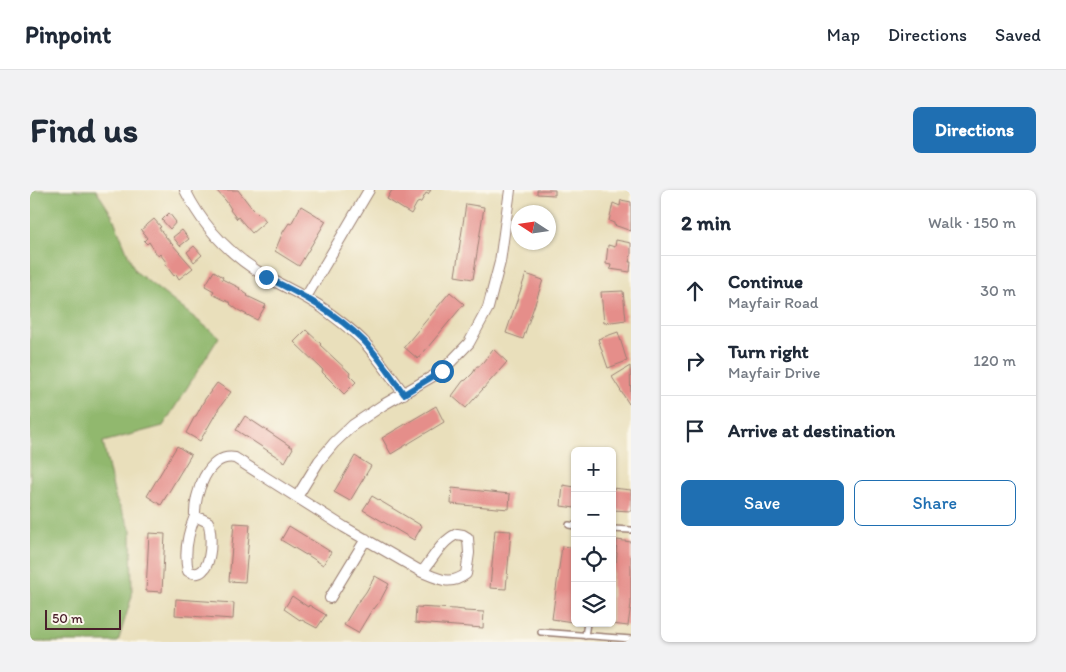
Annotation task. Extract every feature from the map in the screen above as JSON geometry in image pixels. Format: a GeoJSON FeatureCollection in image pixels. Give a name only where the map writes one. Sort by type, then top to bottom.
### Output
{"type":"FeatureCollection","features":[{"type":"Feature","properties":{"kind":"street"},"geometry":{"type":"LineString","coordinates":[[185,190],[198,214],[214,236],[233,253],[266,277],[306,297],[363,341],[404,394]]}},
{"type":"Feature","properties":{"kind":"street"},"geometry":{"type":"LineString","coordinates":[[306,297],[369,190]]}},
{"type":"Feature","properties":{"kind":"street"},"geometry":{"type":"LineString","coordinates":[[297,497],[319,461],[353,425],[383,405],[442,371],[469,343],[488,308],[500,262],[510,190]]}},
{"type":"Feature","properties":{"kind":"street"},"geometry":{"type":"LineString","coordinates":[[195,516],[208,522],[211,529],[211,537],[206,567],[200,573],[194,574],[188,570],[186,561],[189,535],[200,490],[214,463],[222,458],[235,458],[366,539],[422,572],[439,579],[458,580],[466,574],[469,553],[468,538],[457,534],[450,537],[422,572]]}},
{"type":"Feature","properties":{"kind":"street"},"geometry":{"type":"LineString","coordinates":[[330,598],[366,539]]}},
{"type":"Feature","properties":{"kind":"lane"},"geometry":{"type":"LineString","coordinates":[[616,529],[631,530]]}},
{"type":"Feature","properties":{"kind":"lane"},"geometry":{"type":"LineString","coordinates":[[585,636],[586,627]]}},
{"type":"Feature","properties":{"kind":"lane"},"geometry":{"type":"LineString","coordinates":[[541,632],[631,639]]}},
{"type":"Feature","properties":{"kind":"green space"},"geometry":{"type":"Polygon","coordinates":[[[30,190],[96,190],[112,215],[135,271],[219,337],[163,426],[103,442],[115,497],[131,530],[132,596],[118,642],[30,642],[30,190]]]}},
{"type":"Feature","properties":{"kind":"building"},"geometry":{"type":"Polygon","coordinates":[[[216,190],[238,190],[251,207],[266,221],[252,233],[238,217],[237,219],[226,201],[216,190]]]}},
{"type":"Feature","properties":{"kind":"building"},"geometry":{"type":"Polygon","coordinates":[[[392,190],[431,190],[428,194],[426,193],[421,202],[417,203],[411,214],[387,199],[392,190]]]}},
{"type":"Feature","properties":{"kind":"building"},"geometry":{"type":"Polygon","coordinates":[[[537,190],[555,190],[555,195],[537,194],[537,190]]]}},
{"type":"Feature","properties":{"kind":"building"},"geometry":{"type":"Polygon","coordinates":[[[621,200],[631,202],[631,231],[614,225],[614,223],[609,221],[613,203],[620,206],[621,200]]]}},
{"type":"Feature","properties":{"kind":"building"},"geometry":{"type":"Polygon","coordinates":[[[466,204],[484,207],[473,279],[455,276],[466,204]]]}},
{"type":"Feature","properties":{"kind":"building"},"geometry":{"type":"Polygon","coordinates":[[[301,206],[326,221],[299,266],[275,251],[283,232],[289,223],[291,224],[301,206]]]}},
{"type":"Feature","properties":{"kind":"building"},"geometry":{"type":"Polygon","coordinates":[[[169,213],[176,222],[170,229],[162,220],[169,213]]]}},
{"type":"Feature","properties":{"kind":"building"},"geometry":{"type":"Polygon","coordinates":[[[154,219],[161,227],[159,228],[165,236],[193,268],[179,279],[176,274],[174,276],[165,264],[166,262],[160,254],[158,256],[149,242],[147,244],[144,241],[147,238],[141,230],[154,219]]]}},
{"type":"Feature","properties":{"kind":"building"},"geometry":{"type":"Polygon","coordinates":[[[182,230],[189,239],[180,246],[173,237],[182,230]]]}},
{"type":"Feature","properties":{"kind":"building"},"geometry":{"type":"Polygon","coordinates":[[[616,240],[631,243],[630,272],[610,269],[611,265],[606,264],[608,245],[615,247],[616,240]]]}},
{"type":"Feature","properties":{"kind":"building"},"geometry":{"type":"Polygon","coordinates":[[[194,246],[202,255],[194,262],[187,252],[194,246]]]}},
{"type":"Feature","properties":{"kind":"building"},"geometry":{"type":"Polygon","coordinates":[[[214,271],[223,277],[222,279],[240,288],[247,296],[266,305],[257,320],[238,310],[231,303],[212,294],[214,291],[205,286],[214,271]]]}},
{"type":"Feature","properties":{"kind":"building"},"geometry":{"type":"Polygon","coordinates":[[[526,274],[543,280],[523,339],[506,333],[526,274]]]}},
{"type":"Feature","properties":{"kind":"building"},"geometry":{"type":"Polygon","coordinates":[[[623,291],[626,320],[604,323],[601,292],[623,291]]]}},
{"type":"Feature","properties":{"kind":"building"},"geometry":{"type":"Polygon","coordinates":[[[450,292],[464,304],[418,359],[404,347],[450,292]]]}},
{"type":"Feature","properties":{"kind":"building"},"geometry":{"type":"Polygon","coordinates":[[[306,330],[350,373],[349,375],[356,382],[344,394],[294,342],[306,330]]]}},
{"type":"Feature","properties":{"kind":"building"},"geometry":{"type":"Polygon","coordinates":[[[618,332],[627,361],[608,368],[598,339],[618,332]]]}},
{"type":"Feature","properties":{"kind":"building"},"geometry":{"type":"Polygon","coordinates":[[[493,349],[507,362],[466,408],[452,396],[463,381],[473,373],[477,366],[480,366],[493,349]]]}},
{"type":"Feature","properties":{"kind":"building"},"geometry":{"type":"Polygon","coordinates":[[[630,366],[631,402],[629,404],[612,377],[630,366]]]}},
{"type":"Feature","properties":{"kind":"building"},"geometry":{"type":"Polygon","coordinates":[[[217,383],[231,392],[219,408],[200,441],[186,433],[205,399],[217,383]]]}},
{"type":"Feature","properties":{"kind":"building"},"geometry":{"type":"Polygon","coordinates":[[[436,406],[444,422],[391,454],[382,438],[436,406]]]}},
{"type":"Feature","properties":{"kind":"building"},"geometry":{"type":"Polygon","coordinates":[[[245,416],[293,448],[285,462],[236,430],[245,416]]]}},
{"type":"Feature","properties":{"kind":"building"},"geometry":{"type":"Polygon","coordinates":[[[177,446],[191,455],[161,505],[147,496],[177,446]]]}},
{"type":"Feature","properties":{"kind":"building"},"geometry":{"type":"Polygon","coordinates":[[[355,456],[371,466],[350,501],[334,492],[355,456]]]}},
{"type":"Feature","properties":{"kind":"building"},"geometry":{"type":"Polygon","coordinates":[[[563,485],[571,486],[571,507],[561,506],[563,485]]]}},
{"type":"Feature","properties":{"kind":"building"},"geometry":{"type":"Polygon","coordinates":[[[452,488],[510,494],[509,509],[451,504],[452,488]]]}},
{"type":"Feature","properties":{"kind":"building"},"geometry":{"type":"Polygon","coordinates":[[[616,488],[631,490],[631,511],[616,510],[616,488]]]}},
{"type":"Feature","properties":{"kind":"building"},"geometry":{"type":"Polygon","coordinates":[[[372,496],[422,526],[414,540],[363,510],[372,496]]]}},
{"type":"Feature","properties":{"kind":"building"},"geometry":{"type":"Polygon","coordinates":[[[234,523],[250,524],[245,582],[229,581],[234,523]]]}},
{"type":"Feature","properties":{"kind":"building"},"geometry":{"type":"Polygon","coordinates":[[[289,526],[331,552],[323,565],[281,540],[289,526]]]}},
{"type":"Feature","properties":{"kind":"building"},"geometry":{"type":"Polygon","coordinates":[[[495,530],[511,531],[506,589],[490,588],[495,530]]]}},
{"type":"Feature","properties":{"kind":"building"},"geometry":{"type":"Polygon","coordinates":[[[149,533],[165,534],[162,592],[146,591],[149,533]]]}},
{"type":"Feature","properties":{"kind":"building"},"geometry":{"type":"Polygon","coordinates":[[[617,540],[631,542],[631,604],[628,626],[616,624],[617,540]]]}},
{"type":"Feature","properties":{"kind":"building"},"geometry":{"type":"Polygon","coordinates":[[[562,546],[571,547],[571,622],[552,619],[562,546]]]}},
{"type":"Feature","properties":{"kind":"building"},"geometry":{"type":"Polygon","coordinates":[[[375,576],[389,584],[358,633],[344,625],[375,576]]]}},
{"type":"Feature","properties":{"kind":"building"},"geometry":{"type":"Polygon","coordinates":[[[292,596],[308,607],[309,605],[326,615],[317,628],[300,620],[284,609],[292,596]]]}},
{"type":"Feature","properties":{"kind":"building"},"geometry":{"type":"Polygon","coordinates":[[[176,599],[234,603],[233,619],[175,615],[176,599]]]}},
{"type":"Feature","properties":{"kind":"building"},"geometry":{"type":"Polygon","coordinates":[[[416,607],[484,612],[483,628],[415,623],[416,607]]]}},
{"type":"Feature","properties":{"kind":"route"},"geometry":{"type":"LineString","coordinates":[[266,277],[306,297],[363,341],[404,394],[442,371]]}}]}
